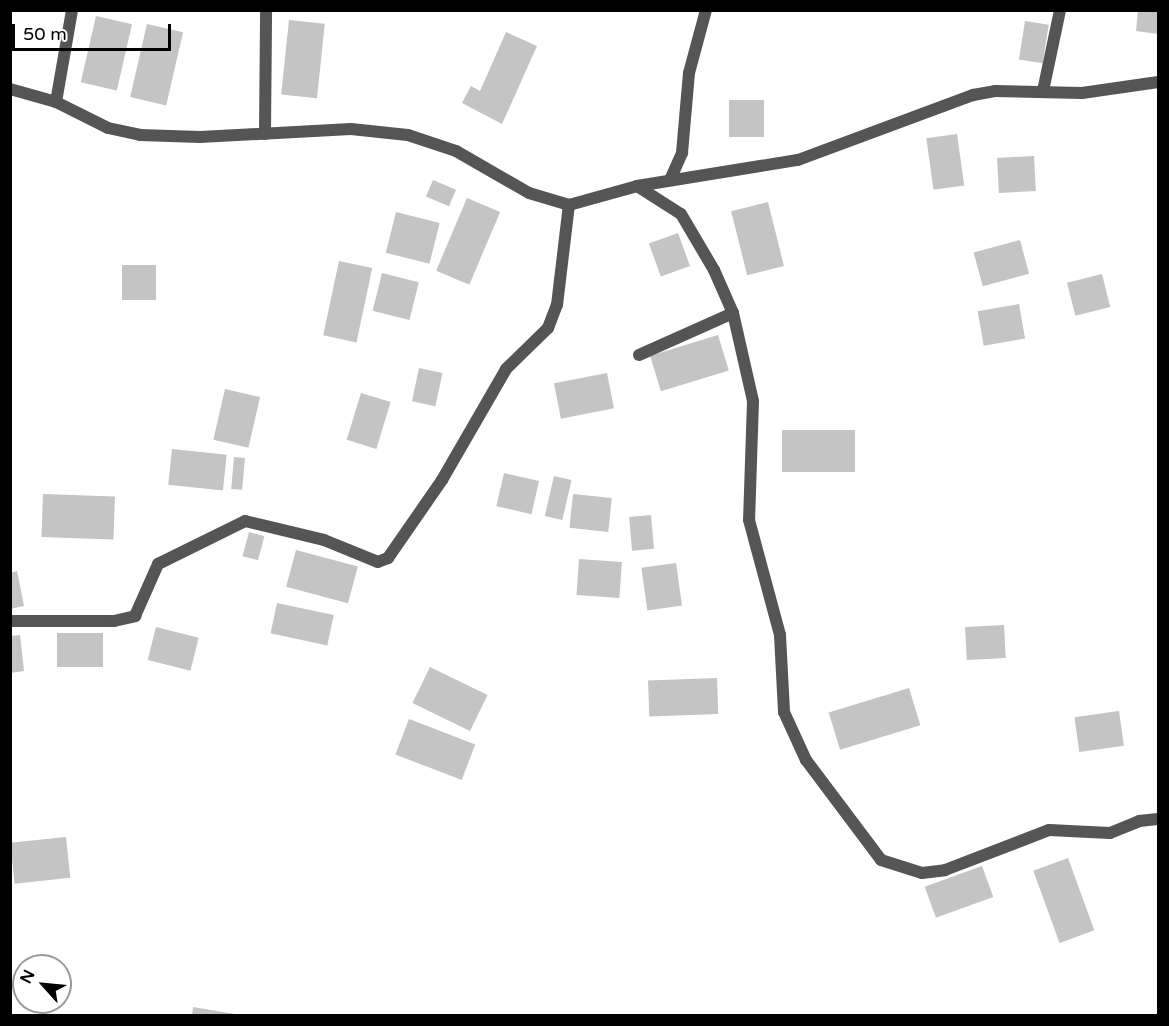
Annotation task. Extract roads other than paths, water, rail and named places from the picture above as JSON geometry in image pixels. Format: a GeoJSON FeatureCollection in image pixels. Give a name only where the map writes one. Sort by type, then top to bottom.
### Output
{"type":"FeatureCollection","features":[{"type":"Feature","properties":{"kind":"street"},"geometry":{"type":"LineString","coordinates":[[56,102],[72,10]]}},
{"type":"Feature","properties":{"kind":"street"},"geometry":{"type":"LineString","coordinates":[[265,134],[266,10]]}},
{"type":"Feature","properties":{"kind":"street"},"geometry":{"type":"LineString","coordinates":[[670,180],[682,153],[689,73],[706,10]]}},
{"type":"Feature","properties":{"kind":"street"},"geometry":{"type":"LineString","coordinates":[[1043,91],[1060,10]]}},
{"type":"Feature","properties":{"kind":"street"},"geometry":{"type":"LineString","coordinates":[[10,89],[56,102],[108,128],[140,135],[265,134],[351,129],[408,135],[456,151],[529,193],[569,206],[637,186],[798,160],[973,95],[995,91],[1082,93],[1158,82]]}},
{"type":"Feature","properties":{"kind":"street"},"geometry":{"type":"LineString","coordinates":[[637,186],[681,214],[714,270],[733,313],[753,401],[749,520],[780,635],[784,712],[806,760],[881,860],[922,873],[933,872],[1049,830],[1110,833],[1139,822],[1158,819]]}},
{"type":"Feature","properties":{"kind":"street"},"geometry":{"type":"LineString","coordinates":[[10,621],[114,621],[135,616],[158,564],[244,521],[324,540],[378,562],[388,558],[442,480],[506,369],[548,328],[557,305],[569,206]]}},
{"type":"Feature","properties":{"kind":"street"},"geometry":{"type":"LineString","coordinates":[[639,355],[733,313]]}}]}
